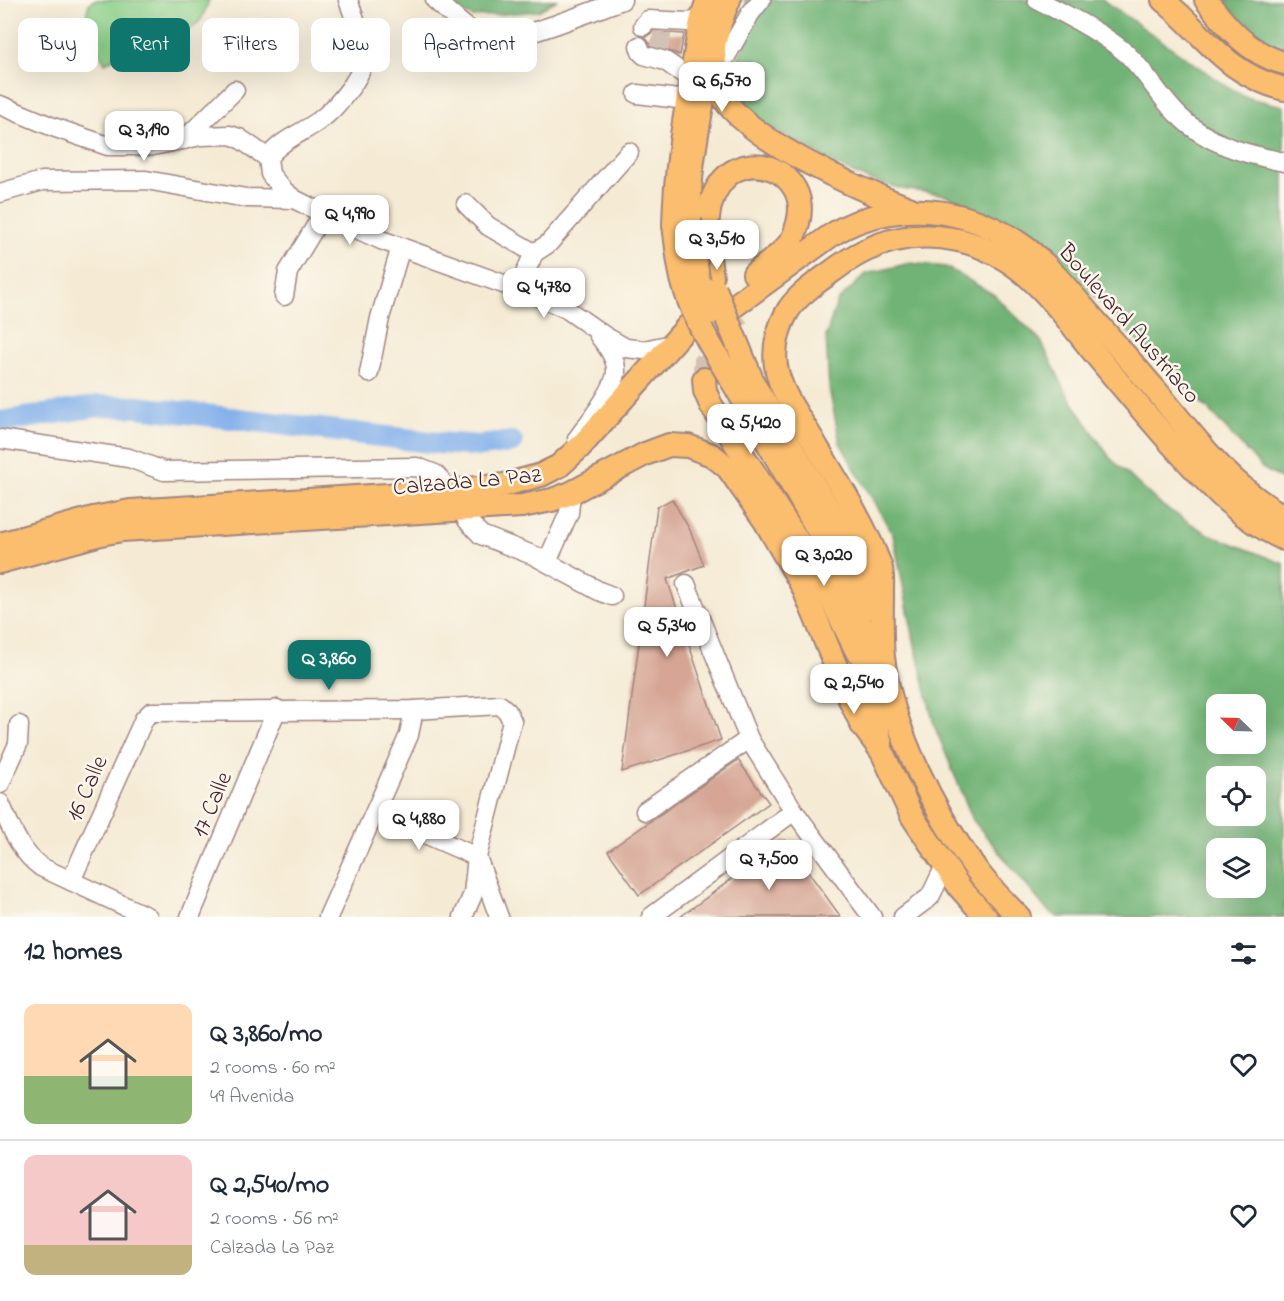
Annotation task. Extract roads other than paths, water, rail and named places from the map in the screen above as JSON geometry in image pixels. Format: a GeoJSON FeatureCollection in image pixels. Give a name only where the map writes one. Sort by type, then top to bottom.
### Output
{"type":"FeatureCollection","features":[{"type":"Feature","properties":{"kind":"main road"},"geometry":{"type":"LineString","coordinates":[[729,0],[714,47],[690,192],[682,223],[680,268],[689,302],[694,316],[746,388],[849,543],[871,595],[882,640],[895,714],[930,794],[952,834],[975,868],[1019,917]]}},
{"type":"Feature","properties":{"kind":"main road"},"geometry":{"type":"LineString","coordinates":[[1162,0],[1175,10],[1220,57],[1250,76],[1284,89]]}},
{"type":"Feature","properties":{"kind":"main road"},"geometry":{"type":"LineString","coordinates":[[1206,0],[1240,40],[1262,54],[1284,63]]}},
{"type":"Feature","properties":{"kind":"main road"},"geometry":{"type":"LineString","coordinates":[[682,223],[675,189],[702,9]]}},
{"type":"Feature","properties":{"kind":"main road"},"geometry":{"type":"LineString","coordinates":[[714,47],[719,90],[737,115],[760,134],[866,192],[912,210]]}},
{"type":"Feature","properties":{"kind":"main road"},"geometry":{"type":"LineString","coordinates":[[882,752],[865,670],[860,622],[837,567],[746,388],[712,277],[708,228],[711,206],[718,187],[729,175],[748,166],[766,166],[781,174],[793,185],[800,200],[800,218],[789,244],[731,307],[846,226],[861,219],[912,210]]}},
{"type":"Feature","properties":{"kind":"main road","name":"Boulevard Austríaco"},"geometry":{"type":"LineString","coordinates":[[912,210],[938,211],[961,216],[1027,249],[1071,293],[1220,466],[1259,501],[1284,516]]}},
{"type":"Feature","properties":{"kind":"main road","name":"Boulevard Austríaco"},"geometry":{"type":"LineString","coordinates":[[882,640],[882,569],[838,482],[790,402],[778,374],[775,354],[779,332],[787,314],[797,300],[849,258],[884,242],[915,236],[934,236],[968,242],[994,252],[1027,273],[1122,387],[1206,482],[1246,518],[1284,539]]}},
{"type":"Feature","properties":{"kind":"main road","name":"Calzada La Paz"},"geometry":{"type":"LineString","coordinates":[[0,544],[93,518],[130,512],[450,491],[516,483],[559,466],[580,447],[672,344],[692,332],[581,465],[544,486],[516,483]]}},
{"type":"Feature","properties":{"kind":"main road"},"geometry":{"type":"LineString","coordinates":[[704,379],[705,392],[711,405],[819,574],[865,670]]}},
{"type":"Feature","properties":{"kind":"main road","name":"Calzada La Paz"},"geometry":{"type":"LineString","coordinates":[[0,562],[101,534],[122,531],[534,504],[578,490],[645,453],[669,445],[695,448],[721,461],[759,512],[803,587],[862,725],[882,752],[912,816],[974,906],[986,917]]}},
{"type":"Feature","properties":{"kind":"street"},"geometry":{"type":"LineString","coordinates":[[348,0],[364,57],[360,72],[341,99],[321,120],[285,141],[268,158],[270,174],[283,190],[294,199],[323,213],[402,247],[565,308],[611,340],[630,349],[644,350],[672,344]]}},
{"type":"Feature","properties":{"kind":"street"},"geometry":{"type":"LineString","coordinates":[[435,0],[474,32],[489,40],[515,38],[622,0]]}},
{"type":"Feature","properties":{"kind":"street"},"geometry":{"type":"LineString","coordinates":[[538,30],[590,0]]}},
{"type":"Feature","properties":{"kind":"street"},"geometry":{"type":"LineString","coordinates":[[716,74],[750,14],[761,0]]}},
{"type":"Feature","properties":{"kind":"street"},"geometry":{"type":"LineString","coordinates":[[1037,0],[1102,37],[1127,55],[1178,115],[1203,134],[1227,147],[1284,162]]}},
{"type":"Feature","properties":{"kind":"street"},"geometry":{"type":"LineString","coordinates":[[643,26],[648,20],[664,25],[688,22],[702,9]]}},
{"type":"Feature","properties":{"kind":"street"},"geometry":{"type":"LineString","coordinates":[[639,46],[644,55],[658,54],[689,89]]}},
{"type":"Feature","properties":{"kind":"street"},"geometry":{"type":"LineString","coordinates":[[637,94],[689,89]]}},
{"type":"Feature","properties":{"kind":"street"},"geometry":{"type":"LineString","coordinates":[[184,140],[235,90]]}},
{"type":"Feature","properties":{"kind":"street"},"geometry":{"type":"LineString","coordinates":[[0,105],[108,146],[153,146],[201,136],[230,135],[239,138],[268,158]]}},
{"type":"Feature","properties":{"kind":"street"},"geometry":{"type":"LineString","coordinates":[[518,289],[534,253],[548,244],[630,152]]}},
{"type":"Feature","properties":{"kind":"street"},"geometry":{"type":"LineString","coordinates":[[0,193],[42,181],[146,180],[246,198],[294,199]]}},
{"type":"Feature","properties":{"kind":"street"},"geometry":{"type":"LineString","coordinates":[[466,204],[488,226],[534,253]]}},
{"type":"Feature","properties":{"kind":"street"},"geometry":{"type":"LineString","coordinates":[[284,296],[288,272],[323,213]]}},
{"type":"Feature","properties":{"kind":"street"},"geometry":{"type":"LineString","coordinates":[[369,373],[380,318],[402,247]]}},
{"type":"Feature","properties":{"kind":"street"},"geometry":{"type":"LineString","coordinates":[[559,466],[610,390],[616,375],[616,365],[612,356],[592,327]]}},
{"type":"Feature","properties":{"kind":"street"},"geometry":{"type":"LineString","coordinates":[[0,439],[129,458],[165,471],[417,467],[435,474],[450,491]]}},
{"type":"Feature","properties":{"kind":"street"},"geometry":{"type":"LineString","coordinates":[[547,562],[578,490]]}},
{"type":"Feature","properties":{"kind":"street"},"geometry":{"type":"LineString","coordinates":[[462,510],[466,520],[481,535],[535,556],[612,596]]}},
{"type":"Feature","properties":{"kind":"street"},"geometry":{"type":"LineString","coordinates":[[686,584],[749,739],[794,811],[872,917]]}},
{"type":"Feature","properties":{"kind":"street"},"geometry":{"type":"LineString","coordinates":[[277,709],[414,710],[500,705],[507,711],[512,721],[477,857],[473,894],[463,917]]}},
{"type":"Feature","properties":{"kind":"street","name":"16 Calle"},"geometry":{"type":"LineString","coordinates":[[71,881],[147,715],[151,712],[277,709]]}},
{"type":"Feature","properties":{"kind":"street","name":"17 Calle"},"geometry":{"type":"LineString","coordinates":[[190,917],[277,709]]}},
{"type":"Feature","properties":{"kind":"street"},"geometry":{"type":"LineString","coordinates":[[328,917],[409,735],[414,710]]}},
{"type":"Feature","properties":{"kind":"street"},"geometry":{"type":"LineString","coordinates":[[0,784],[18,744],[19,725]]}},
{"type":"Feature","properties":{"kind":"street"},"geometry":{"type":"LineString","coordinates":[[645,811],[749,739]]}},
{"type":"Feature","properties":{"kind":"street"},"geometry":{"type":"LineString","coordinates":[[0,803],[21,849],[28,858],[41,867],[148,917]]}},
{"type":"Feature","properties":{"kind":"street"},"geometry":{"type":"LineString","coordinates":[[651,917],[794,811]]}},
{"type":"Feature","properties":{"kind":"street"},"geometry":{"type":"LineString","coordinates":[[375,812],[477,857],[499,917]]}},
{"type":"Feature","properties":{"kind":"street"},"geometry":{"type":"LineString","coordinates":[[903,917],[930,897],[945,866]]}},
{"type":"Feature","properties":{"kind":"waterway"},"geometry":{"type":"LineString","coordinates":[[0,422],[99,406],[138,407],[438,443],[481,446],[512,442]]}},
{"type":"Feature","properties":{"kind":"tunnel"},"geometry":{"type":"LineString","coordinates":[[659,50],[663,30]]}},
{"type":"Feature","properties":{"kind":"tunnel"},"geometry":{"type":"LineString","coordinates":[[704,379],[706,357],[713,341],[741,314]]}}]}
